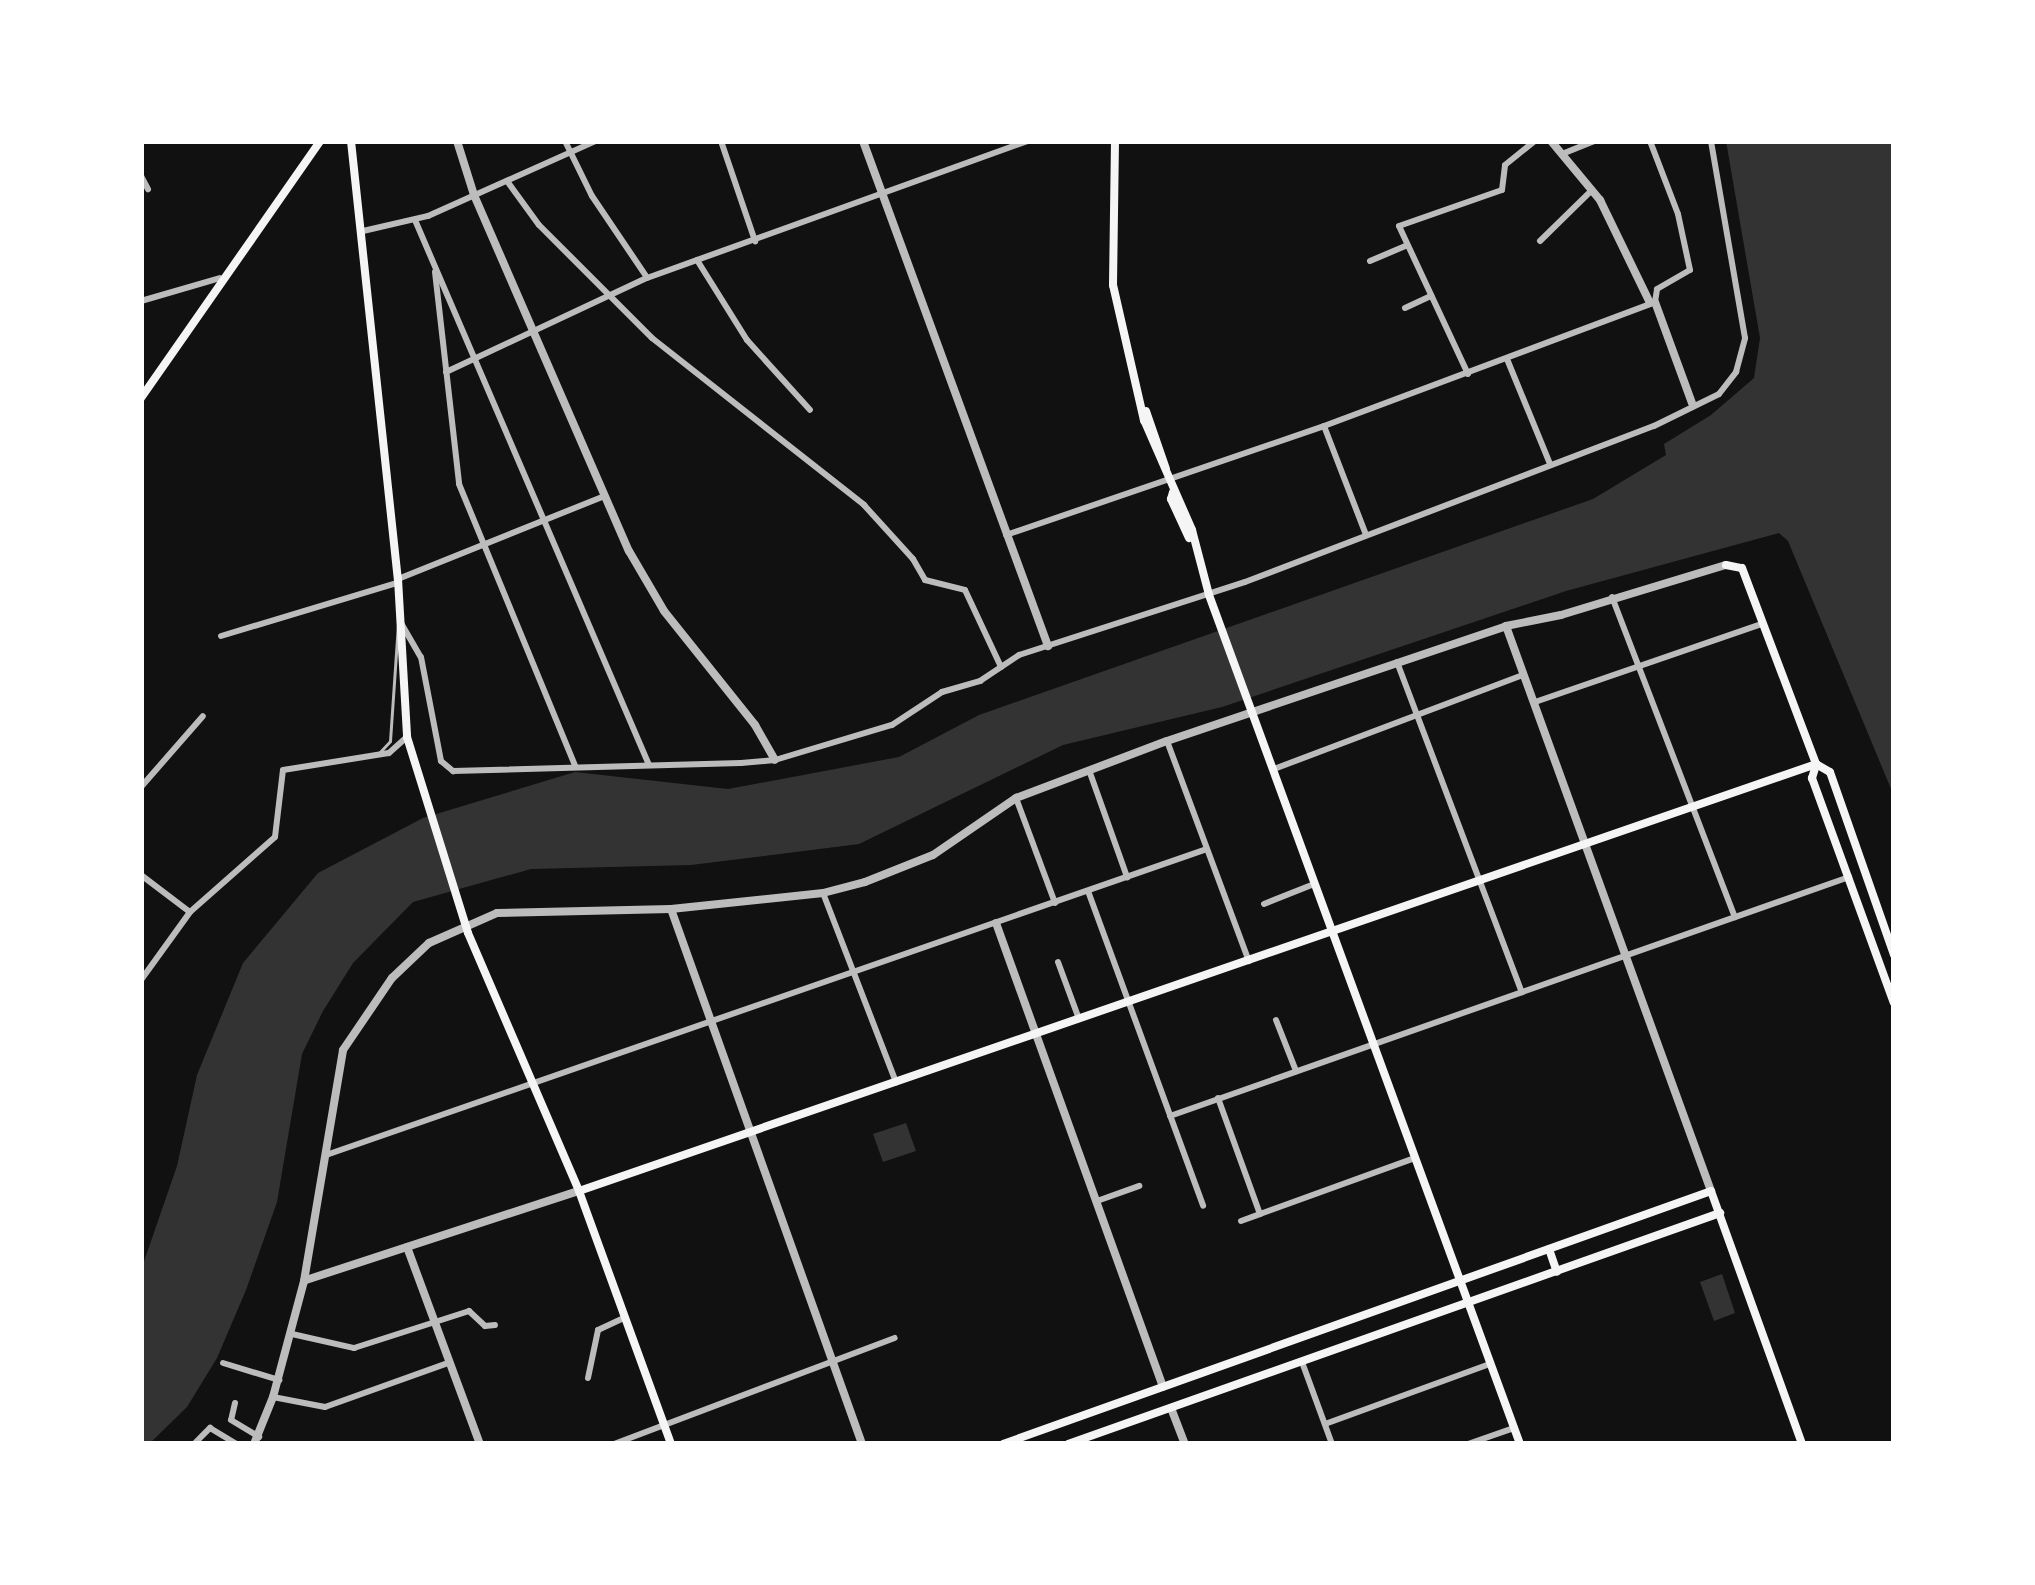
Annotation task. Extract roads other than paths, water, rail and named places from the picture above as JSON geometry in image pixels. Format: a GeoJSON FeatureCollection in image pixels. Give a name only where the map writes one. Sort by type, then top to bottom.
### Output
{"type":"FeatureCollection","features":[{"type":"Feature","properties":{"kind":"main road"},"geometry":{"type":"LineString","coordinates":[[141,398],[220,278],[320,141]]}},
{"type":"Feature","properties":{"kind":"main road"},"geometry":{"type":"LineString","coordinates":[[351,141],[398,581],[407,737],[468,933],[579,1191],[671,1444]]}},
{"type":"Feature","properties":{"kind":"main road"},"geometry":{"type":"LineString","coordinates":[[1115,141],[1116,314],[1144,410],[1152,417],[1209,595],[1520,1444]]}},
{"type":"Feature","properties":{"kind":"main road"},"geometry":{"type":"LineString","coordinates":[[1726,565],[1742,568],[1816,764],[1812,778],[1894,1003]]}},
{"type":"Feature","properties":{"kind":"main road"},"geometry":{"type":"LineString","coordinates":[[579,1191],[1816,764],[1830,772],[1894,956]]}},
{"type":"Feature","properties":{"kind":"main road"},"geometry":{"type":"LineString","coordinates":[[1849,877],[1864,871]]}},
{"type":"Feature","properties":{"kind":"main road"},"geometry":{"type":"LineString","coordinates":[[1004,1444],[1712,1191],[1802,1444]]}},
{"type":"Feature","properties":{"kind":"main road"},"geometry":{"type":"LineString","coordinates":[[1068,1444],[1720,1213]]}},
{"type":"Feature","properties":{"kind":"main road"},"geometry":{"type":"LineString","coordinates":[[1549,1249],[1557,1272]]}},
{"type":"Feature","properties":{"kind":"main road"},"geometry":{"type":"LineString","coordinates":[[1330,1329],[1338,1350]]}},
{"type":"Feature","properties":{"kind":"main road"},"geometry":{"type":"LineString","coordinates":[[1163,1387],[1171,1408]]}},
{"type":"Feature","properties":{"kind":"street"},"geometry":{"type":"LineString","coordinates":[[457,141],[474,195],[602,497],[664,611],[754,725],[775,760]]}},
{"type":"Feature","properties":{"kind":"street"},"geometry":{"type":"LineString","coordinates":[[565,141],[647,278]]}},
{"type":"Feature","properties":{"kind":"street"},"geometry":{"type":"LineString","coordinates":[[363,231],[415,220],[596,141]]}},
{"type":"Feature","properties":{"kind":"street"},"geometry":{"type":"LineString","coordinates":[[721,141],[755,241]]}},
{"type":"Feature","properties":{"kind":"street"},"geometry":{"type":"LineString","coordinates":[[863,141],[1048,646]]}},
{"type":"Feature","properties":{"kind":"street"},"geometry":{"type":"LineString","coordinates":[[446,372],[647,278],[1027,141]]}},
{"type":"Feature","properties":{"kind":"street"},"geometry":{"type":"LineString","coordinates":[[1468,374],[1399,226],[1502,190],[1504,165],[1534,141]]}},
{"type":"Feature","properties":{"kind":"street"},"geometry":{"type":"LineString","coordinates":[[1551,141],[1592,190],[1653,303],[1692,403]]}},
{"type":"Feature","properties":{"kind":"street"},"geometry":{"type":"LineString","coordinates":[[1562,154],[1595,141]]}},
{"type":"Feature","properties":{"kind":"street"},"geometry":{"type":"LineString","coordinates":[[1649,141],[1678,214],[1690,270],[1657,289],[1653,303]]}},
{"type":"Feature","properties":{"kind":"street"},"geometry":{"type":"LineString","coordinates":[[399,620],[421,657],[446,767],[453,771],[775,760],[892,725],[942,692],[1048,646],[1209,595],[1654,426],[1692,403],[1719,394],[1736,372],[1745,338],[1711,141]]}},
{"type":"Feature","properties":{"kind":"street"},"geometry":{"type":"LineString","coordinates":[[141,176],[148,189]]}},
{"type":"Feature","properties":{"kind":"street"},"geometry":{"type":"LineString","coordinates":[[507,181],[539,225],[606,296],[701,379],[864,505],[913,559],[925,580],[965,590],[1002,668]]}},
{"type":"Feature","properties":{"kind":"street"},"geometry":{"type":"LineString","coordinates":[[1540,241],[1592,190]]}},
{"type":"Feature","properties":{"kind":"street"},"geometry":{"type":"LineString","coordinates":[[415,220],[649,766]]}},
{"type":"Feature","properties":{"kind":"street"},"geometry":{"type":"LineString","coordinates":[[1370,261],[1407,245]]}},
{"type":"Feature","properties":{"kind":"street"},"geometry":{"type":"LineString","coordinates":[[696,259],[748,340],[810,410]]}},
{"type":"Feature","properties":{"kind":"street"},"geometry":{"type":"LineString","coordinates":[[434,263],[459,484],[575,766]]}},
{"type":"Feature","properties":{"kind":"street"},"geometry":{"type":"LineString","coordinates":[[141,301],[220,278]]}},
{"type":"Feature","properties":{"kind":"street"},"geometry":{"type":"LineString","coordinates":[[1405,308],[1431,296]]}},
{"type":"Feature","properties":{"kind":"street"},"geometry":{"type":"LineString","coordinates":[[1006,536],[1168,475],[1324,426],[1653,303]]}},
{"type":"Feature","properties":{"kind":"street"},"geometry":{"type":"LineString","coordinates":[[1507,359],[1550,464]]}},
{"type":"Feature","properties":{"kind":"street"},"geometry":{"type":"LineString","coordinates":[[1324,426],[1366,535]]}},
{"type":"Feature","properties":{"kind":"street"},"geometry":{"type":"LineString","coordinates":[[221,636],[398,581],[602,497]]}},
{"type":"Feature","properties":{"kind":"street"},"geometry":{"type":"LineString","coordinates":[[235,1403],[231,1420],[260,1440],[304,1281],[343,1050],[392,978],[429,943],[497,913],[671,909],[823,892],[934,855],[1016,798],[1251,706],[1506,626],[1561,615],[1726,565]]}},
{"type":"Feature","properties":{"kind":"street"},"geometry":{"type":"LineString","coordinates":[[1612,597],[1735,917]]}},
{"type":"Feature","properties":{"kind":"street"},"geometry":{"type":"LineString","coordinates":[[1535,702],[1762,624]]}},
{"type":"Feature","properties":{"kind":"street"},"geometry":{"type":"LineString","coordinates":[[1506,626],[1712,1191]]}},
{"type":"Feature","properties":{"kind":"street"},"geometry":{"type":"LineString","coordinates":[[1397,662],[1522,992]]}},
{"type":"Feature","properties":{"kind":"street"},"geometry":{"type":"LineString","coordinates":[[1274,769],[1524,675]]}},
{"type":"Feature","properties":{"kind":"street"},"geometry":{"type":"LineString","coordinates":[[141,787],[203,716]]}},
{"type":"Feature","properties":{"kind":"street"},"geometry":{"type":"LineString","coordinates":[[141,980],[190,912],[236,866],[275,837],[283,770],[372,757],[393,751],[407,737]]}},
{"type":"Feature","properties":{"kind":"street"},"geometry":{"type":"LineString","coordinates":[[1167,741],[1249,961]]}},
{"type":"Feature","properties":{"kind":"street"},"geometry":{"type":"LineString","coordinates":[[1089,770],[1127,878]]}},
{"type":"Feature","properties":{"kind":"street"},"geometry":{"type":"LineString","coordinates":[[1016,798],[1054,903]]}},
{"type":"Feature","properties":{"kind":"street"},"geometry":{"type":"LineString","coordinates":[[329,1154],[1207,849]]}},
{"type":"Feature","properties":{"kind":"street"},"geometry":{"type":"LineString","coordinates":[[141,875],[190,912]]}},
{"type":"Feature","properties":{"kind":"street"},"geometry":{"type":"LineString","coordinates":[[1170,1115],[1849,877]]}},
{"type":"Feature","properties":{"kind":"street"},"geometry":{"type":"LineString","coordinates":[[1264,904],[1314,884]]}},
{"type":"Feature","properties":{"kind":"street"},"geometry":{"type":"LineString","coordinates":[[1088,891],[1203,1206]]}},
{"type":"Feature","properties":{"kind":"street"},"geometry":{"type":"LineString","coordinates":[[823,892],[896,1082]]}},
{"type":"Feature","properties":{"kind":"street"},"geometry":{"type":"LineString","coordinates":[[671,909],[862,1444]]}},
{"type":"Feature","properties":{"kind":"street"},"geometry":{"type":"LineString","coordinates":[[996,923],[1163,1387]]}},
{"type":"Feature","properties":{"kind":"street"},"geometry":{"type":"LineString","coordinates":[[1058,962],[1079,1019]]}},
{"type":"Feature","properties":{"kind":"street"},"geometry":{"type":"LineString","coordinates":[[1276,1020],[1296,1071]]}},
{"type":"Feature","properties":{"kind":"street"},"geometry":{"type":"LineString","coordinates":[[1218,1098],[1259,1214]]}},
{"type":"Feature","properties":{"kind":"street"},"geometry":{"type":"LineString","coordinates":[[1241,1221],[1414,1158]]}},
{"type":"Feature","properties":{"kind":"street"},"geometry":{"type":"LineString","coordinates":[[1096,1201],[1139,1186]]}},
{"type":"Feature","properties":{"kind":"street"},"geometry":{"type":"LineString","coordinates":[[304,1281],[579,1191]]}},
{"type":"Feature","properties":{"kind":"street"},"geometry":{"type":"LineString","coordinates":[[407,1247],[480,1444]]}},
{"type":"Feature","properties":{"kind":"street"},"geometry":{"type":"LineString","coordinates":[[292,1334],[354,1348],[474,1311],[485,1327],[495,1325]]}},
{"type":"Feature","properties":{"kind":"street"},"geometry":{"type":"LineString","coordinates":[[588,1378],[598,1330],[625,1318]]}},
{"type":"Feature","properties":{"kind":"street"},"geometry":{"type":"LineString","coordinates":[[614,1444],[896,1338]]}},
{"type":"Feature","properties":{"kind":"street"},"geometry":{"type":"LineString","coordinates":[[1302,1362],[1332,1444]]}},
{"type":"Feature","properties":{"kind":"street"},"geometry":{"type":"LineString","coordinates":[[223,1363],[279,1380]]}},
{"type":"Feature","properties":{"kind":"street"},"geometry":{"type":"LineString","coordinates":[[274,1397],[326,1407],[448,1363]]}},
{"type":"Feature","properties":{"kind":"street"},"geometry":{"type":"LineString","coordinates":[[1325,1424],[1490,1364]]}},
{"type":"Feature","properties":{"kind":"street"},"geometry":{"type":"LineString","coordinates":[[1171,1408],[1185,1444]]}},
{"type":"Feature","properties":{"kind":"street"},"geometry":{"type":"LineString","coordinates":[[194,1444],[210,1428],[237,1444]]}},
{"type":"Feature","properties":{"kind":"street"},"geometry":{"type":"LineString","coordinates":[[1468,1444],[1514,1428]]}},
{"type":"Feature","properties":{"kind":"lane"},"geometry":{"type":"LineString","coordinates":[[372,757],[390,741],[399,620]]}}]}
